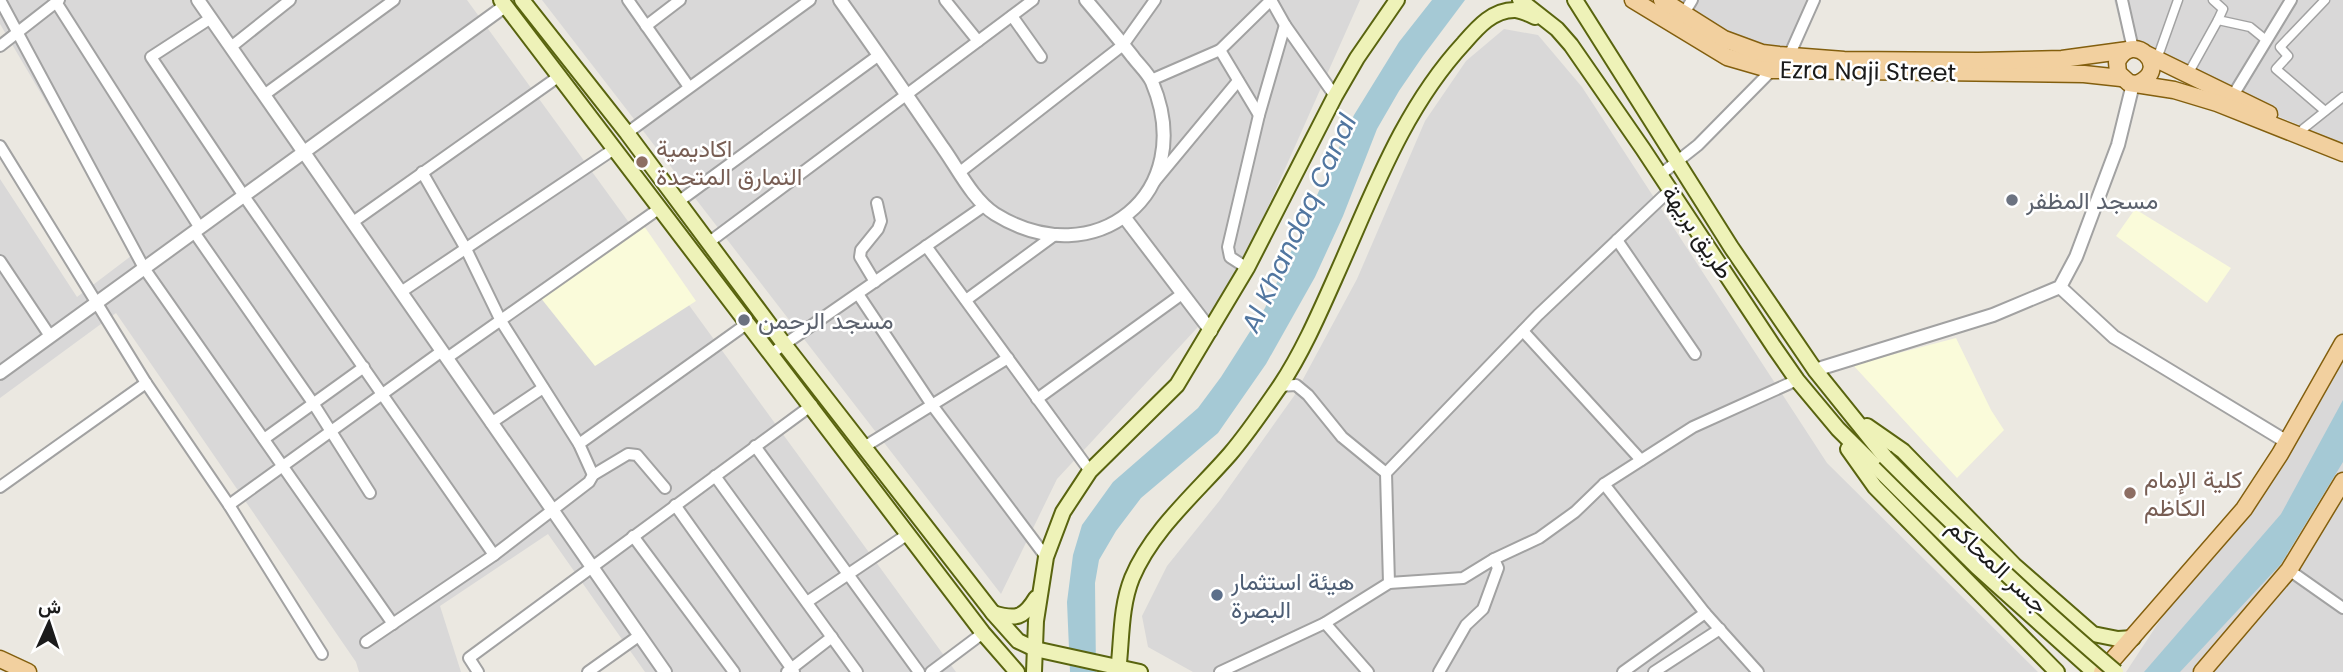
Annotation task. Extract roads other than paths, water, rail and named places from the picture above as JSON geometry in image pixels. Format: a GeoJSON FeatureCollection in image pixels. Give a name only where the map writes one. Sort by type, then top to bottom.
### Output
{"type":"FeatureCollection","features":[{"type":"Feature","properties":{"kind":"main road"},"geometry":{"type":"LineString","coordinates":[[1034,672],[1035,621],[1046,558],[1063,512],[1090,471],[1177,385],[1247,268],[1335,96],[1357,58],[1397,0]]}},
{"type":"Feature","properties":{"kind":"main road","name":"طريق بريهة"},"geometry":{"type":"LineString","coordinates":[[1520,0],[1557,29],[1571,45],[1797,380],[1838,429],[1880,461]]}},
{"type":"Feature","properties":{"kind":"main road","name":"طريق بريهة"},"geometry":{"type":"LineString","coordinates":[[1575,0],[1731,247],[1815,370],[1851,415],[1880,461]]}},
{"type":"Feature","properties":{"kind":"main road","name":"Ezra Naji Street"},"geometry":{"type":"LineString","coordinates":[[1633,0],[1727,57],[1772,70],[2084,74],[2174,90],[2217,103],[2343,153]]}},
{"type":"Feature","properties":{"kind":"main road","name":"Ezra Naji Street"},"geometry":{"type":"LineString","coordinates":[[1662,0],[1733,44],[1762,53],[1789,56],[1844,60],[2000,61],[2141,53]]}},
{"type":"Feature","properties":{"kind":"main road"},"geometry":{"type":"LineString","coordinates":[[527,2],[784,344],[1017,641],[1035,649],[1119,671],[1140,672]]}},
{"type":"Feature","properties":{"kind":"main road"},"geometry":{"type":"LineString","coordinates":[[503,3],[812,405],[983,633],[1017,672]]}},
{"type":"Feature","properties":{"kind":"main road"},"geometry":{"type":"LineString","coordinates":[[1119,671],[1124,606],[1140,562],[1170,522],[1232,452],[1279,386],[1334,281],[1401,130],[1415,106],[1448,60],[1480,25],[1503,12],[1526,12],[1557,29]]}},
{"type":"Feature","properties":{"kind":"main road"},"geometry":{"type":"LineString","coordinates":[[2141,53],[2152,66],[2148,76],[2131,81],[2118,73],[2117,62],[2141,53],[2302,129],[2343,142]]}},
{"type":"Feature","properties":{"kind":"main road"},"geometry":{"type":"LineString","coordinates":[[555,72],[567,57]]}},
{"type":"Feature","properties":{"kind":"main road"},"geometry":{"type":"LineString","coordinates":[[2102,672],[2244,509],[2287,442],[2343,343]]}},
{"type":"Feature","properties":{"kind":"main road"},"geometry":{"type":"LineString","coordinates":[[1851,415],[1903,451],[2014,565],[2093,634],[2118,639],[2133,638]]}},
{"type":"Feature","properties":{"kind":"main road"},"geometry":{"type":"LineString","coordinates":[[1838,429],[1844,444],[1875,488],[2057,672]]}},
{"type":"Feature","properties":{"kind":"main road","name":"جسر المحاكم"},"geometry":{"type":"LineString","coordinates":[[1880,461],[1977,567],[2094,672]]}},
{"type":"Feature","properties":{"kind":"main road","name":"جسر المحاكم"},"geometry":{"type":"LineString","coordinates":[[1880,461],[2116,672]]}},
{"type":"Feature","properties":{"kind":"main road"},"geometry":{"type":"LineString","coordinates":[[2202,672],[2289,570],[2341,489]]}},
{"type":"Feature","properties":{"kind":"main road"},"geometry":{"type":"LineString","coordinates":[[993,613],[1015,617],[1026,613],[1041,590]]}},
{"type":"Feature","properties":{"kind":"main road"},"geometry":{"type":"LineString","coordinates":[[0,659],[28,672]]}},
{"type":"Feature","properties":{"kind":"street"},"geometry":{"type":"LineString","coordinates":[[0,0],[145,268],[393,624]]}},
{"type":"Feature","properties":{"kind":"street"},"geometry":{"type":"LineString","coordinates":[[198,0],[665,672]]}},
{"type":"Feature","properties":{"kind":"street"},"geometry":{"type":"LineString","coordinates":[[231,47],[290,0]]}},
{"type":"Feature","properties":{"kind":"street"},"geometry":{"type":"LineString","coordinates":[[264,95],[394,0]]}},
{"type":"Feature","properties":{"kind":"street"},"geometry":{"type":"LineString","coordinates":[[628,0],[689,88]]}},
{"type":"Feature","properties":{"kind":"street"},"geometry":{"type":"LineString","coordinates":[[646,26],[680,0]]}},
{"type":"Feature","properties":{"kind":"street"},"geometry":{"type":"LineString","coordinates":[[627,133],[810,0]]}},
{"type":"Feature","properties":{"kind":"street"},"geometry":{"type":"LineString","coordinates":[[840,0],[984,206],[1024,229],[1056,234],[1085,234],[1125,218],[1141,202],[1154,182],[1238,81]]}},
{"type":"Feature","properties":{"kind":"street"},"geometry":{"type":"LineString","coordinates":[[945,0],[978,41]]}},
{"type":"Feature","properties":{"kind":"street"},"geometry":{"type":"LineString","coordinates":[[708,243],[1033,0]]}},
{"type":"Feature","properties":{"kind":"street"},"geometry":{"type":"LineString","coordinates":[[1086,0],[1151,80],[1163,129],[1163,155],[1154,182]]}},
{"type":"Feature","properties":{"kind":"street"},"geometry":{"type":"LineString","coordinates":[[961,172],[1123,45],[1155,0]]}},
{"type":"Feature","properties":{"kind":"street"},"geometry":{"type":"LineString","coordinates":[[1151,80],[1220,50],[1271,0],[1285,25],[1335,96]]}},
{"type":"Feature","properties":{"kind":"street"},"geometry":{"type":"LineString","coordinates":[[1683,15],[1692,0]]}},
{"type":"Feature","properties":{"kind":"street"},"geometry":{"type":"LineString","coordinates":[[1789,56],[1814,0]]}},
{"type":"Feature","properties":{"kind":"street"},"geometry":{"type":"LineString","coordinates":[[2122,0],[2141,53]]}},
{"type":"Feature","properties":{"kind":"street"},"geometry":{"type":"LineString","coordinates":[[2141,53],[2178,0]]}},
{"type":"Feature","properties":{"kind":"street"},"geometry":{"type":"LineString","coordinates":[[2188,74],[2223,9],[2213,0]]}},
{"type":"Feature","properties":{"kind":"street"},"geometry":{"type":"LineString","coordinates":[[2325,0],[2280,47],[2288,56],[2276,69],[2325,111]]}},
{"type":"Feature","properties":{"kind":"street"},"geometry":{"type":"LineString","coordinates":[[0,46],[58,1],[197,230],[370,493]]}},
{"type":"Feature","properties":{"kind":"street"},"geometry":{"type":"LineString","coordinates":[[2232,97],[2289,1]]}},
{"type":"Feature","properties":{"kind":"street"},"geometry":{"type":"LineString","coordinates":[[0,373],[304,152],[503,3]]}},
{"type":"Feature","properties":{"kind":"street"},"geometry":{"type":"LineString","coordinates":[[1012,16],[1041,57]]}},
{"type":"Feature","properties":{"kind":"street"},"geometry":{"type":"LineString","coordinates":[[211,18],[151,57],[244,196],[494,555]]}},
{"type":"Feature","properties":{"kind":"street"},"geometry":{"type":"LineString","coordinates":[[2218,20],[2250,27],[2266,40]]}},
{"type":"Feature","properties":{"kind":"street"},"geometry":{"type":"LineString","coordinates":[[1247,268],[1230,257],[1227,250],[1259,115],[1285,25]]}},
{"type":"Feature","properties":{"kind":"street"},"geometry":{"type":"LineString","coordinates":[[1220,50],[1259,115]]}},
{"type":"Feature","properties":{"kind":"street"},"geometry":{"type":"LineString","coordinates":[[678,202],[878,55]]}},
{"type":"Feature","properties":{"kind":"street"},"geometry":{"type":"LineString","coordinates":[[1660,174],[1698,145],[1772,70]]}},
{"type":"Feature","properties":{"kind":"street"},"geometry":{"type":"LineString","coordinates":[[352,222],[555,72]]}},
{"type":"Feature","properties":{"kind":"street"},"geometry":{"type":"LineString","coordinates":[[1815,370],[1993,315],[2060,287],[2077,257],[2118,145],[2131,81]]}},
{"type":"Feature","properties":{"kind":"street"},"geometry":{"type":"LineString","coordinates":[[2302,129],[2343,97]]}},
{"type":"Feature","properties":{"kind":"street"},"geometry":{"type":"LineString","coordinates":[[0,146],[146,383],[229,505],[322,654]]}},
{"type":"Feature","properties":{"kind":"street"},"geometry":{"type":"LineString","coordinates":[[401,292],[614,149]]}},
{"type":"Feature","properties":{"kind":"street"},"geometry":{"type":"LineString","coordinates":[[422,172],[466,249],[501,321],[579,444],[593,475]]}},
{"type":"Feature","properties":{"kind":"street"},"geometry":{"type":"LineString","coordinates":[[1389,583],[1386,473],[1523,331],[1670,190]]}},
{"type":"Feature","properties":{"kind":"street"},"geometry":{"type":"LineString","coordinates":[[876,282],[860,257],[861,250],[881,221],[877,203]]}},
{"type":"Feature","properties":{"kind":"street"},"geometry":{"type":"LineString","coordinates":[[772,354],[984,206]]}},
{"type":"Feature","properties":{"kind":"street"},"geometry":{"type":"LineString","coordinates":[[229,505],[383,395],[444,354],[501,321],[660,208]]}},
{"type":"Feature","properties":{"kind":"street"},"geometry":{"type":"LineString","coordinates":[[1125,218],[1211,331]]}},
{"type":"Feature","properties":{"kind":"street"},"geometry":{"type":"LineString","coordinates":[[966,300],[1056,234]]}},
{"type":"Feature","properties":{"kind":"street"},"geometry":{"type":"LineString","coordinates":[[1617,240],[1695,354]]}},
{"type":"Feature","properties":{"kind":"street"},"geometry":{"type":"LineString","coordinates":[[926,246],[1090,471]]}},
{"type":"Feature","properties":{"kind":"street"},"geometry":{"type":"LineString","coordinates":[[0,261],[50,337]]}},
{"type":"Feature","properties":{"kind":"street"},"geometry":{"type":"LineString","coordinates":[[2060,287],[2114,337],[2287,442]]}},
{"type":"Feature","properties":{"kind":"street"},"geometry":{"type":"LineString","coordinates":[[858,294],[932,405],[1046,558]]}},
{"type":"Feature","properties":{"kind":"street"},"geometry":{"type":"LineString","coordinates":[[1037,399],[1182,294]]}},
{"type":"Feature","properties":{"kind":"street"},"geometry":{"type":"LineString","coordinates":[[579,444],[748,323]]}},
{"type":"Feature","properties":{"kind":"street"},"geometry":{"type":"LineString","coordinates":[[1523,331],[1641,460]]}},
{"type":"Feature","properties":{"kind":"street"},"geometry":{"type":"LineString","coordinates":[[864,447],[1008,358]]}},
{"type":"Feature","properties":{"kind":"street"},"geometry":{"type":"LineString","coordinates":[[264,439],[364,367]]}},
{"type":"Feature","properties":{"kind":"street"},"geometry":{"type":"LineString","coordinates":[[1220,672],[1325,623],[1389,583],[1463,578],[1494,559],[1539,538],[1575,512],[1604,484],[1693,427],[1797,380]]}},
{"type":"Feature","properties":{"kind":"street"},"geometry":{"type":"LineString","coordinates":[[0,487],[146,383]]}},
{"type":"Feature","properties":{"kind":"street"},"geometry":{"type":"LineString","coordinates":[[1279,386],[1296,385],[1342,437],[1386,473]]}},
{"type":"Feature","properties":{"kind":"street"},"geometry":{"type":"LineString","coordinates":[[491,423],[543,388]]}},
{"type":"Feature","properties":{"kind":"street"},"geometry":{"type":"LineString","coordinates":[[478,672],[469,657],[812,405]]}},
{"type":"Feature","properties":{"kind":"street"},"geometry":{"type":"LineString","coordinates":[[755,446],[919,672]]}},
{"type":"Feature","properties":{"kind":"street"},"geometry":{"type":"LineString","coordinates":[[366,642],[494,555],[589,482],[593,475],[632,453],[637,455],[665,488]]}},
{"type":"Feature","properties":{"kind":"street"},"geometry":{"type":"LineString","coordinates":[[715,476],[857,672]]}},
{"type":"Feature","properties":{"kind":"street"},"geometry":{"type":"LineString","coordinates":[[1604,484],[1705,613],[1758,672]]}},
{"type":"Feature","properties":{"kind":"street"},"geometry":{"type":"LineString","coordinates":[[675,505],[791,671],[832,637]]}},
{"type":"Feature","properties":{"kind":"street"},"geometry":{"type":"LineString","coordinates":[[807,603],[908,534]]}},
{"type":"Feature","properties":{"kind":"street"},"geometry":{"type":"LineString","coordinates":[[633,536],[734,672]]}},
{"type":"Feature","properties":{"kind":"street"},"geometry":{"type":"LineString","coordinates":[[1439,672],[1466,625],[1483,609],[1498,568],[1494,559]]}},
{"type":"Feature","properties":{"kind":"street"},"geometry":{"type":"LineString","coordinates":[[2289,570],[2343,608]]}},
{"type":"Feature","properties":{"kind":"street"},"geometry":{"type":"LineString","coordinates":[[1623,672],[1705,613]]}},
{"type":"Feature","properties":{"kind":"street"},"geometry":{"type":"LineString","coordinates":[[1325,623],[1362,670]]}},
{"type":"Feature","properties":{"kind":"street"},"geometry":{"type":"LineString","coordinates":[[1654,672],[1720,629]]}},
{"type":"Feature","properties":{"kind":"street"},"geometry":{"type":"LineString","coordinates":[[931,672],[983,633]]}},
{"type":"Feature","properties":{"kind":"street"},"geometry":{"type":"LineString","coordinates":[[588,672],[639,635]]}},
{"type":"Feature","properties":{"kind":"water","name":"Al Khandaq Canal"},"geometry":{"type":"Polygon","coordinates":[[[1432,0],[1465,0],[1399,91],[1377,129],[1343,216],[1315,277],[1266,364],[1218,433],[1141,498],[1116,531],[1099,560],[1095,583],[1096,672],[1070,672],[1067,602],[1073,555],[1082,525],[1113,482],[1198,408],[1221,377],[1265,308],[1354,115],[1399,42],[1432,0]]]}},
{"type":"Feature","properties":{"kind":"water"},"geometry":{"type":"Polygon","coordinates":[[[2343,400],[2343,462],[2281,564],[2180,672],[2144,672],[2281,514],[2343,400]]]}},
{"type":"Feature","properties":{"kind":"place","name":"اكاديمية النمارق المتحدة"},"geometry":{"type":"Point","coordinates":[642,162]}},
{"type":"Feature","properties":{"kind":"place","name":"مسجد المظفر"},"geometry":{"type":"Point","coordinates":[2012,200]}},
{"type":"Feature","properties":{"kind":"place","name":"مسجد الرحمن"},"geometry":{"type":"Point","coordinates":[744,320]}},
{"type":"Feature","properties":{"kind":"place","name":"كلية الإمام الكاظم"},"geometry":{"type":"Point","coordinates":[2130,493]}},
{"type":"Feature","properties":{"kind":"place","name":"هيئة استثمار البصرة"},"geometry":{"type":"Point","coordinates":[1217,595]}}]}
